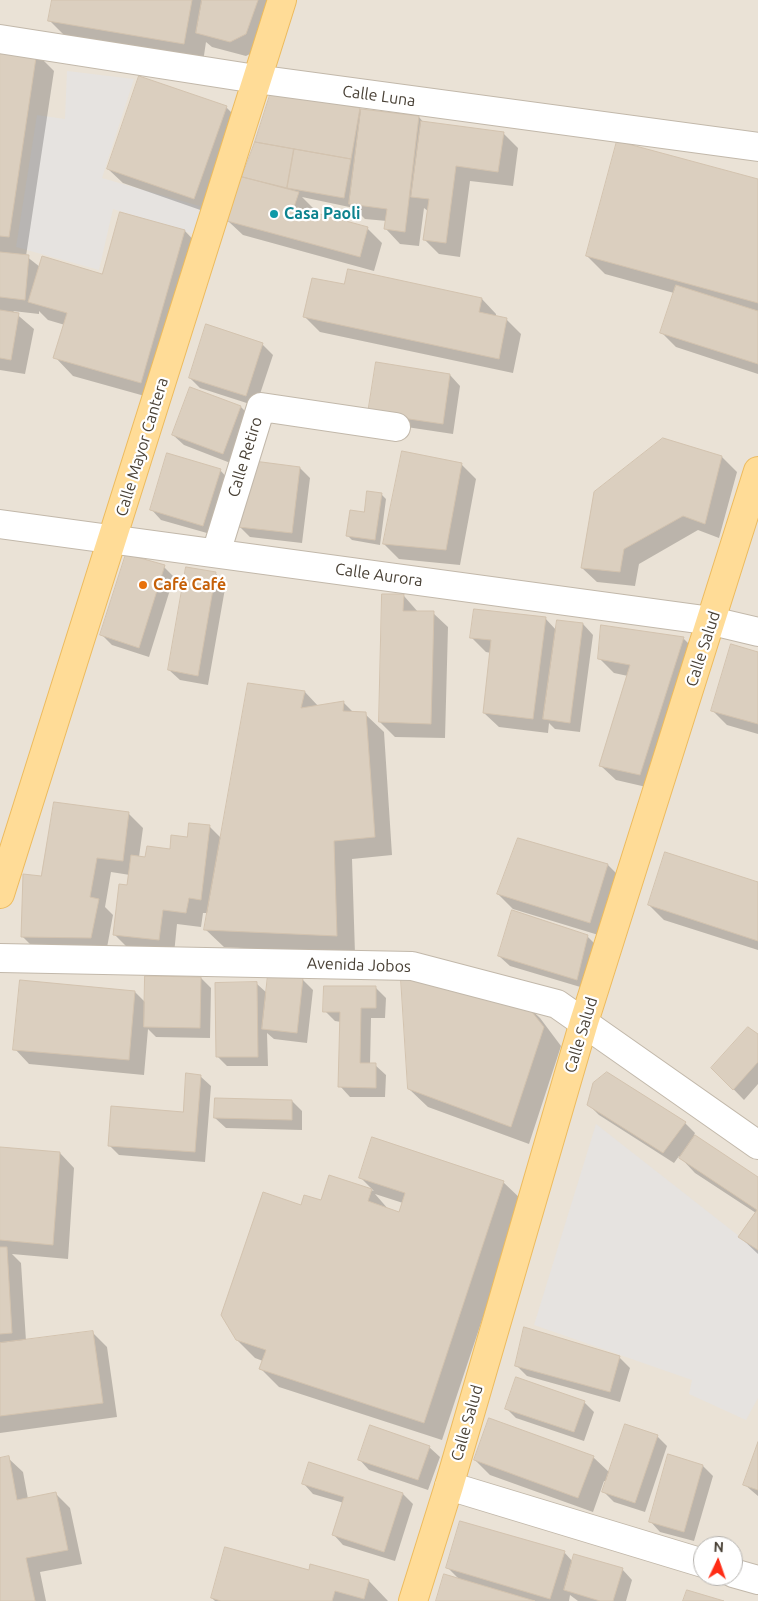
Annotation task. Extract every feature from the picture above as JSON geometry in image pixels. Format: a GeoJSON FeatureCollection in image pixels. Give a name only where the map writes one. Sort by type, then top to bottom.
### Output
{"type":"FeatureCollection","features":[{"type":"Feature","properties":{"kind":"main road","name":"Calle Mayor Cantera"},"geometry":{"type":"LineString","coordinates":[[0,894],[113,541],[282,0]]}},
{"type":"Feature","properties":{"kind":"main road","name":"Calle Salud"},"geometry":{"type":"LineString","coordinates":[[413,1601],[449,1486],[584,1022],[758,471]]}},
{"type":"Feature","properties":{"kind":"street","name":"Calle Luna"},"geometry":{"type":"LineString","coordinates":[[0,39],[256,80],[758,147]]}},
{"type":"Feature","properties":{"kind":"street","name":"Calle Retiro"},"geometry":{"type":"LineString","coordinates":[[216,553],[261,406],[396,427]]}},
{"type":"Feature","properties":{"kind":"street","name":"Calle Aurora"},"geometry":{"type":"LineString","coordinates":[[0,524],[113,541],[216,553],[712,620],[758,632]]}},
{"type":"Feature","properties":{"kind":"street","name":"Avenida Jobos"},"geometry":{"type":"LineString","coordinates":[[0,958],[412,966],[557,1004],[758,1145]]}},
{"type":"Feature","properties":{"kind":"street"},"geometry":{"type":"LineString","coordinates":[[449,1486],[693,1561]]}},
{"type":"Feature","properties":{"kind":"street"},"geometry":{"type":"LineString","coordinates":[[743,1576],[758,1580]]}},
{"type":"Feature","properties":{"kind":"shaded area"},"geometry":{"type":"Polygon","coordinates":[[[0,0],[758,0],[758,1601],[0,1601],[0,0]]]}},
{"type":"Feature","properties":{"kind":"shaded area"},"geometry":{"type":"Polygon","coordinates":[[[67,71],[134,79],[102,178],[203,207],[197,235],[113,209],[99,270],[16,247],[37,115],[65,119],[67,71]]]}},
{"type":"Feature","properties":{"kind":"shaded area"},"geometry":{"type":"Polygon","coordinates":[[[596,1124],[758,1251],[758,1398],[746,1420],[689,1394],[692,1380],[534,1325],[596,1124]]]}},
{"type":"Feature","properties":{"kind":"building"},"geometry":{"type":"Polygon","coordinates":[[[52,0],[192,0],[184,44],[48,21],[52,0]]]}},
{"type":"Feature","properties":{"kind":"building"},"geometry":{"type":"Polygon","coordinates":[[[202,0],[258,0],[246,34],[230,42],[196,33],[202,0]]]}},
{"type":"Feature","properties":{"kind":"building"},"geometry":{"type":"Polygon","coordinates":[[[0,46],[37,51],[9,237],[0,236],[0,46]]]}},
{"type":"Feature","properties":{"kind":"building"},"geometry":{"type":"Polygon","coordinates":[[[139,76],[227,106],[194,199],[107,169],[139,76]]]}},
{"type":"Feature","properties":{"kind":"building"},"geometry":{"type":"Polygon","coordinates":[[[271,92],[360,108],[351,159],[255,142],[271,92]]]}},
{"type":"Feature","properties":{"kind":"building"},"geometry":{"type":"Polygon","coordinates":[[[361,109],[419,116],[405,232],[384,229],[387,209],[349,204],[361,109]]]}},
{"type":"Feature","properties":{"kind":"building"},"geometry":{"type":"Polygon","coordinates":[[[421,121],[504,132],[498,172],[456,166],[446,243],[423,240],[429,199],[411,197],[421,121]]]}},
{"type":"Feature","properties":{"kind":"building"},"geometry":{"type":"Polygon","coordinates":[[[617,141],[758,179],[758,303],[586,256],[617,141]]]}},
{"type":"Feature","properties":{"kind":"building"},"geometry":{"type":"Polygon","coordinates":[[[255,142],[294,149],[287,188],[242,177],[255,142]]]}},
{"type":"Feature","properties":{"kind":"building"},"geometry":{"type":"Polygon","coordinates":[[[294,149],[351,159],[344,198],[287,188],[294,149]]]}},
{"type":"Feature","properties":{"kind":"building","name":"Casa Paoli"},"geometry":{"type":"Polygon","coordinates":[[[239,176],[299,192],[294,207],[368,227],[360,257],[227,221],[239,176]]]}},
{"type":"Feature","properties":{"kind":"building"},"geometry":{"type":"Polygon","coordinates":[[[120,212],[185,230],[141,383],[53,358],[67,313],[28,302],[42,256],[102,274],[120,212]]]}},
{"type":"Feature","properties":{"kind":"building"},"geometry":{"type":"Polygon","coordinates":[[[0,252],[29,255],[25,300],[0,297],[0,252]]]}},
{"type":"Feature","properties":{"kind":"building"},"geometry":{"type":"Polygon","coordinates":[[[348,269],[482,298],[479,312],[507,318],[499,359],[303,317],[312,278],[344,284],[348,269]]]}},
{"type":"Feature","properties":{"kind":"building"},"geometry":{"type":"Polygon","coordinates":[[[676,285],[758,311],[758,364],[660,333],[676,285]]]}},
{"type":"Feature","properties":{"kind":"building"},"geometry":{"type":"Polygon","coordinates":[[[0,310],[19,313],[11,360],[0,358],[0,310]]]}},
{"type":"Feature","properties":{"kind":"building"},"geometry":{"type":"Polygon","coordinates":[[[206,324],[263,343],[246,396],[189,378],[206,324]]]}},
{"type":"Feature","properties":{"kind":"building"},"geometry":{"type":"Polygon","coordinates":[[[376,362],[450,374],[443,424],[368,413],[376,362]]]}},
{"type":"Feature","properties":{"kind":"building"},"geometry":{"type":"Polygon","coordinates":[[[190,387],[241,406],[223,454],[172,435],[190,387]]]}},
{"type":"Feature","properties":{"kind":"building"},"geometry":{"type":"Polygon","coordinates":[[[663,438],[722,456],[705,524],[683,516],[624,549],[620,572],[581,568],[594,492],[663,438]]]}},
{"type":"Feature","properties":{"kind":"building"},"geometry":{"type":"Polygon","coordinates":[[[402,451],[462,463],[446,550],[383,544],[402,451]]]}},
{"type":"Feature","properties":{"kind":"building"},"geometry":{"type":"Polygon","coordinates":[[[167,453],[221,469],[203,526],[150,510],[167,453]]]}},
{"type":"Feature","properties":{"kind":"building"},"geometry":{"type":"Polygon","coordinates":[[[246,460],[300,467],[292,533],[238,527],[246,460]]]}},
{"type":"Feature","properties":{"kind":"building"},"geometry":{"type":"Polygon","coordinates":[[[367,491],[382,493],[375,540],[346,536],[350,510],[364,512],[367,491]]]}},
{"type":"Feature","properties":{"kind":"building"},"geometry":{"type":"Polygon","coordinates":[[[126,554],[165,565],[139,648],[100,635],[126,554]]]}},
{"type":"Feature","properties":{"kind":"building"},"geometry":{"type":"Polygon","coordinates":[[[186,567],[216,572],[198,676],[168,670],[186,567]]]}},
{"type":"Feature","properties":{"kind":"building"},"geometry":{"type":"Polygon","coordinates":[[[382,594],[404,594],[403,611],[434,611],[431,724],[379,722],[382,594]]]}},
{"type":"Feature","properties":{"kind":"building"},"geometry":{"type":"Polygon","coordinates":[[[474,609],[546,617],[533,719],[483,713],[491,640],[470,638],[474,609]]]}},
{"type":"Feature","properties":{"kind":"building"},"geometry":{"type":"Polygon","coordinates":[[[557,620],[583,623],[570,723],[543,719],[557,620]]]}},
{"type":"Feature","properties":{"kind":"building"},"geometry":{"type":"Polygon","coordinates":[[[601,625],[684,637],[640,775],[599,766],[630,665],[598,659],[601,625]]]}},
{"type":"Feature","properties":{"kind":"building"},"geometry":{"type":"Polygon","coordinates":[[[731,644],[758,652],[758,724],[711,711],[731,644]]]}},
{"type":"Feature","properties":{"kind":"building"},"geometry":{"type":"Polygon","coordinates":[[[248,683],[305,691],[301,708],[344,701],[343,711],[366,712],[375,837],[334,841],[337,936],[204,930],[248,683]]]}},
{"type":"Feature","properties":{"kind":"building"},"geometry":{"type":"Polygon","coordinates":[[[54,802],[129,812],[123,861],[97,858],[90,897],[99,899],[91,938],[21,937],[23,874],[41,876],[54,802]]]}},
{"type":"Feature","properties":{"kind":"building"},"geometry":{"type":"Polygon","coordinates":[[[189,823],[210,825],[201,900],[189,898],[186,913],[163,910],[159,940],[113,935],[119,884],[127,885],[131,855],[145,857],[147,846],[170,849],[171,835],[187,837],[189,823]]]}},
{"type":"Feature","properties":{"kind":"building"},"geometry":{"type":"Polygon","coordinates":[[[518,838],[608,864],[590,923],[497,894],[518,838]]]}},
{"type":"Feature","properties":{"kind":"building"},"geometry":{"type":"Polygon","coordinates":[[[665,852],[758,882],[758,941],[648,905],[665,852]]]}},
{"type":"Feature","properties":{"kind":"building"},"geometry":{"type":"Polygon","coordinates":[[[512,910],[588,935],[577,980],[498,956],[512,910]]]}},
{"type":"Feature","properties":{"kind":"building"},"geometry":{"type":"Polygon","coordinates":[[[268,975],[303,978],[297,1033],[262,1029],[268,975]]]}},
{"type":"Feature","properties":{"kind":"building"},"geometry":{"type":"Polygon","coordinates":[[[145,976],[201,977],[200,1028],[144,1027],[145,976]]]}},
{"type":"Feature","properties":{"kind":"building"},"geometry":{"type":"Polygon","coordinates":[[[401,979],[421,980],[521,998],[544,1027],[511,1127],[408,1089],[401,979]]]}},
{"type":"Feature","properties":{"kind":"building"},"geometry":{"type":"Polygon","coordinates":[[[20,980],[135,991],[129,1060],[13,1050],[20,980]]]}},
{"type":"Feature","properties":{"kind":"building"},"geometry":{"type":"Polygon","coordinates":[[[257,982],[258,1057],[216,1057],[215,983],[257,982]]]}},
{"type":"Feature","properties":{"kind":"building"},"geometry":{"type":"Polygon","coordinates":[[[324,986],[376,986],[376,1008],[361,1008],[360,1063],[376,1063],[376,1088],[338,1087],[340,1012],[323,1012],[324,986]]]}},
{"type":"Feature","properties":{"kind":"building"},"geometry":{"type":"Polygon","coordinates":[[[748,1027],[758,1034],[758,1062],[733,1090],[711,1068],[748,1027]]]}},
{"type":"Feature","properties":{"kind":"building"},"geometry":{"type":"Polygon","coordinates":[[[607,1072],[686,1122],[663,1153],[587,1105],[593,1083],[607,1072]]]}},
{"type":"Feature","properties":{"kind":"building"},"geometry":{"type":"Polygon","coordinates":[[[186,1073],[201,1075],[195,1152],[108,1146],[111,1106],[183,1112],[186,1073]]]}},
{"type":"Feature","properties":{"kind":"building"},"geometry":{"type":"Polygon","coordinates":[[[215,1098],[292,1100],[292,1120],[214,1118],[215,1098]]]}},
{"type":"Feature","properties":{"kind":"building"},"geometry":{"type":"Polygon","coordinates":[[[695,1135],[758,1177],[758,1250],[738,1237],[757,1210],[679,1158],[695,1135]]]}},
{"type":"Feature","properties":{"kind":"building"},"geometry":{"type":"Polygon","coordinates":[[[372,1137],[504,1181],[424,1423],[259,1369],[266,1350],[236,1340],[221,1315],[263,1192],[301,1205],[304,1195],[321,1200],[329,1175],[372,1189],[368,1201],[399,1212],[405,1193],[359,1178],[372,1137]]]}},
{"type":"Feature","properties":{"kind":"building"},"geometry":{"type":"Polygon","coordinates":[[[0,1147],[60,1152],[53,1245],[0,1240],[0,1147]]]}},
{"type":"Feature","properties":{"kind":"building"},"geometry":{"type":"Polygon","coordinates":[[[0,1247],[7,1247],[12,1333],[0,1334],[0,1247]]]}},
{"type":"Feature","properties":{"kind":"building"},"geometry":{"type":"Polygon","coordinates":[[[524,1327],[620,1356],[610,1392],[515,1366],[524,1327]]]}},
{"type":"Feature","properties":{"kind":"building"},"geometry":{"type":"Polygon","coordinates":[[[93,1331],[103,1403],[0,1416],[0,1343],[93,1331]]]}},
{"type":"Feature","properties":{"kind":"building"},"geometry":{"type":"Polygon","coordinates":[[[516,1377],[585,1401],[574,1432],[505,1409],[516,1377]]]}},
{"type":"Feature","properties":{"kind":"building"},"geometry":{"type":"Polygon","coordinates":[[[489,1418],[594,1456],[578,1498],[474,1460],[489,1418]]]}},
{"type":"Feature","properties":{"kind":"building"},"geometry":{"type":"Polygon","coordinates":[[[625,1424],[658,1435],[635,1503],[602,1492],[625,1424]]]}},
{"type":"Feature","properties":{"kind":"building"},"geometry":{"type":"Polygon","coordinates":[[[370,1425],[430,1446],[418,1480],[358,1460],[370,1425]]]}},
{"type":"Feature","properties":{"kind":"building"},"geometry":{"type":"Polygon","coordinates":[[[758,1442],[758,1490],[743,1485],[758,1442]]]}},
{"type":"Feature","properties":{"kind":"building"},"geometry":{"type":"Polygon","coordinates":[[[668,1454],[703,1465],[684,1532],[649,1522],[668,1454]]]}},
{"type":"Feature","properties":{"kind":"building"},"geometry":{"type":"Polygon","coordinates":[[[9,1456],[17,1500],[56,1492],[68,1550],[26,1558],[35,1601],[0,1601],[0,1458],[9,1456]]]}},
{"type":"Feature","properties":{"kind":"building"},"geometry":{"type":"Polygon","coordinates":[[[309,1462],[403,1493],[384,1552],[332,1535],[344,1497],[302,1484],[309,1462]]]}},
{"type":"Feature","properties":{"kind":"building"},"geometry":{"type":"Polygon","coordinates":[[[460,1521],[565,1551],[550,1599],[446,1568],[460,1521]]]}},
{"type":"Feature","properties":{"kind":"building"},"geometry":{"type":"Polygon","coordinates":[[[225,1547],[309,1570],[310,1564],[369,1580],[364,1599],[335,1591],[332,1601],[221,1601],[211,1598],[225,1547]]]}},
{"type":"Feature","properties":{"kind":"building"},"geometry":{"type":"Polygon","coordinates":[[[574,1554],[623,1568],[613,1601],[600,1601],[564,1590],[574,1554]]]}},
{"type":"Feature","properties":{"kind":"building"},"geometry":{"type":"Polygon","coordinates":[[[444,1574],[535,1601],[436,1601],[444,1574]]]}},
{"type":"Feature","properties":{"kind":"building"},"geometry":{"type":"Polygon","coordinates":[[[687,1590],[724,1601],[683,1601],[687,1590]]]}},
{"type":"Feature","properties":{"kind":"place","name":"Casa Paoli"},"geometry":{"type":"Point","coordinates":[274,214]}},
{"type":"Feature","properties":{"kind":"place","name":"Café Café"},"geometry":{"type":"Point","coordinates":[143,585]}}]}
